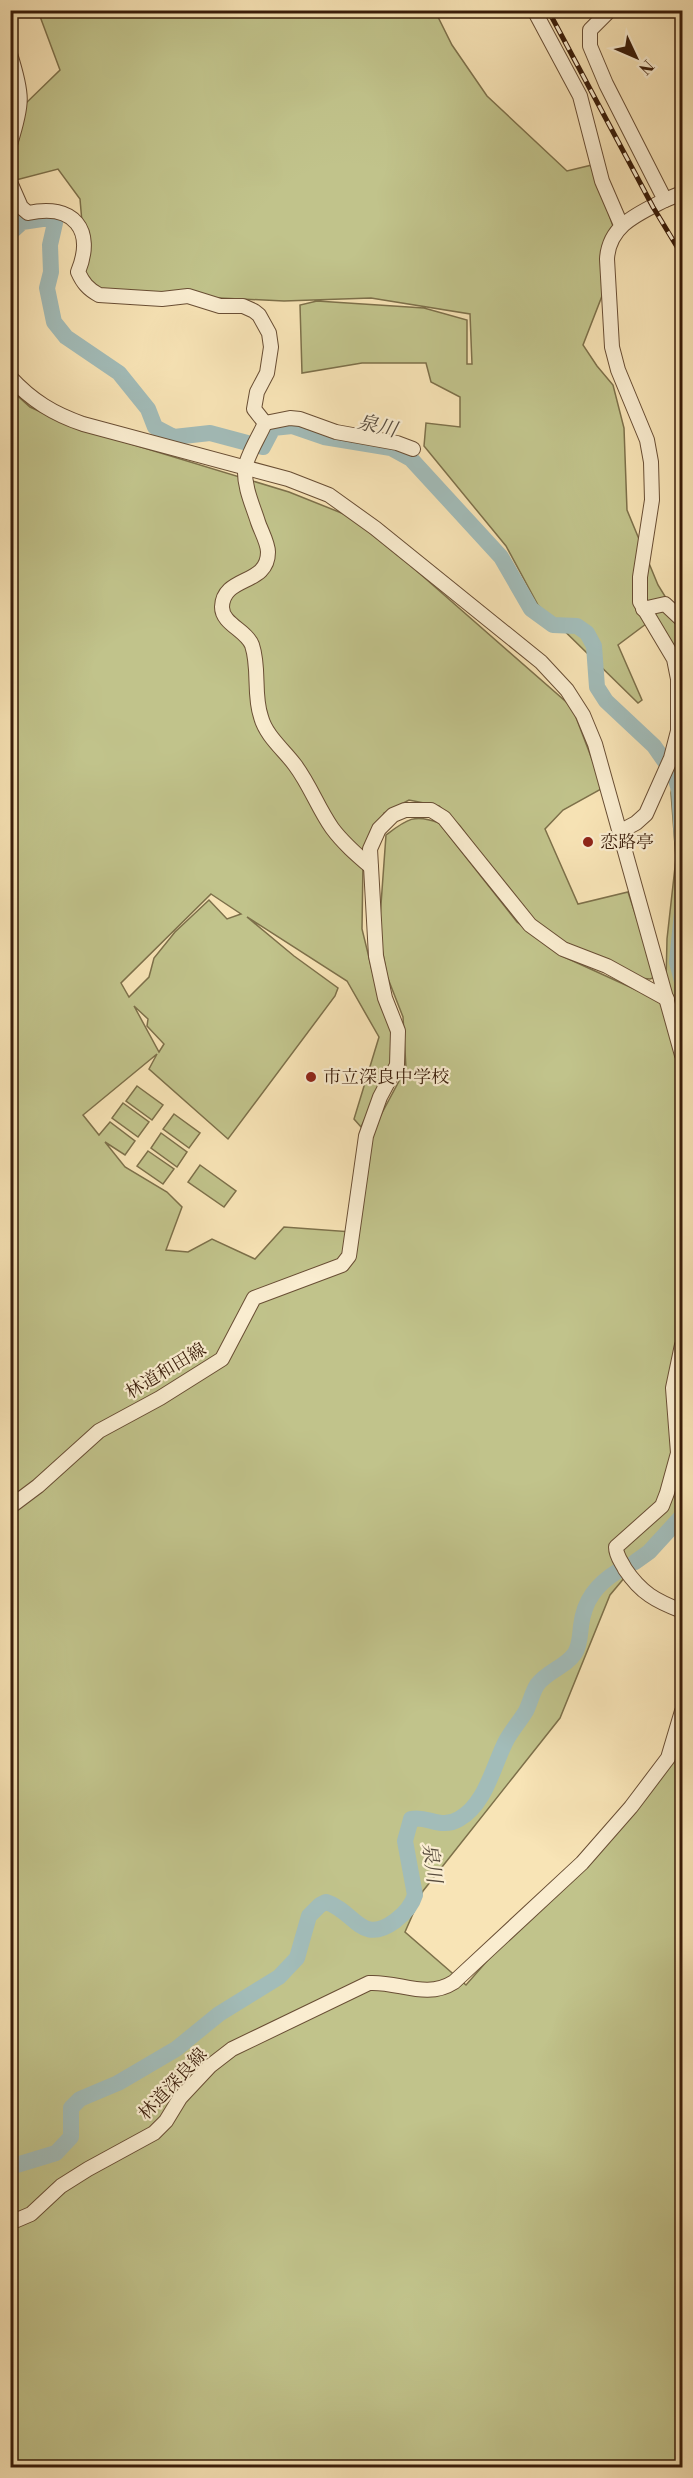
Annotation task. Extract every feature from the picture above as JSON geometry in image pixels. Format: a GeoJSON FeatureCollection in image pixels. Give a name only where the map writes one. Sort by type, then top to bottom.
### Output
{"type":"FeatureCollection","features":[{"type":"Feature","properties":{"kind":"street"},"geometry":{"type":"LineString","coordinates":[[534,10],[580,96],[602,181],[621,225]]}},
{"type":"Feature","properties":{"kind":"street"},"geometry":{"type":"LineString","coordinates":[[610,10],[590,30],[590,46],[606,84],[665,200]]}},
{"type":"Feature","properties":{"kind":"street"},"geometry":{"type":"LineString","coordinates":[[10,54],[21,89],[20,109],[10,144]]}},
{"type":"Feature","properties":{"kind":"street"},"geometry":{"type":"LineString","coordinates":[[10,182],[21,207],[28,213],[54,211],[67,215],[78,224],[83,234],[85,255],[78,272],[84,284],[91,291],[99,295],[162,299],[188,296],[220,306],[243,306],[259,315],[269,333],[271,347],[267,373],[257,392],[254,409],[265,423]]}},
{"type":"Feature","properties":{"kind":"street"},"geometry":{"type":"LineString","coordinates":[[621,831],[636,823],[646,814],[671,758],[680,730],[676,662],[643,609],[639,590],[652,500],[652,482],[647,440],[618,370],[612,347],[608,248],[612,237],[621,225],[682,193]]}},
{"type":"Feature","properties":{"kind":"street"},"geometry":{"type":"LineString","coordinates":[[10,377],[38,403],[57,415],[310,487],[348,507],[541,662],[567,690],[583,714],[596,744],[682,1055]]}},
{"type":"Feature","properties":{"kind":"street"},"geometry":{"type":"LineString","coordinates":[[265,423],[290,418],[300,419],[336,432],[397,443],[412,450]]}},
{"type":"Feature","properties":{"kind":"street"},"geometry":{"type":"LineString","coordinates":[[265,423],[245,468],[249,494],[268,550],[266,566],[259,574],[240,582],[231,589],[223,599],[222,610],[226,619],[252,644],[256,662],[256,697],[261,719],[296,767],[332,828],[371,867]]}},
{"type":"Feature","properties":{"kind":"street"},"geometry":{"type":"LineString","coordinates":[[643,609],[665,604],[682,621]]}},
{"type":"Feature","properties":{"kind":"street","name":"林道和田線"},"geometry":{"type":"LineString","coordinates":[[10,1507],[38,1486],[99,1431],[160,1398],[222,1359],[254,1298],[342,1265],[349,1256],[366,1136],[380,1097],[397,1065],[399,1031],[385,998],[376,956],[370,849],[379,830],[393,815],[405,810],[431,810],[444,818],[530,925],[563,949],[608,966],[667,999]]}},
{"type":"Feature","properties":{"kind":"street"},"geometry":{"type":"LineString","coordinates":[[682,1345],[673,1388],[678,1453],[667,1493],[662,1506],[616,1546],[616,1554],[639,1588],[658,1602],[682,1611]]}},
{"type":"Feature","properties":{"kind":"street","name":"林道深良線"},"geometry":{"type":"LineString","coordinates":[[10,2223],[31,2214],[61,2186],[88,2169],[154,2133],[166,2121],[180,2098],[210,2066],[232,2049],[369,1983],[382,1982],[421,1991],[445,1988],[463,1975],[524,1915],[582,1863],[637,1799],[668,1758],[682,1711]]}},
{"type":"Feature","properties":{"kind":"green space"},"geometry":{"type":"Polygon","coordinates":[[[38,11],[435,11],[452,45],[487,96],[567,171],[592,165],[615,232],[607,260],[602,296],[583,345],[613,385],[624,428],[627,510],[658,585],[674,611],[682,611],[682,728],[674,659],[650,621],[618,645],[642,700],[638,703],[538,605],[506,546],[424,446],[426,423],[460,427],[460,397],[431,382],[426,363],[362,363],[302,373],[300,305],[317,301],[424,308],[467,320],[467,364],[472,364],[470,314],[371,298],[284,301],[93,292],[78,272],[83,234],[80,199],[58,169],[16,180],[12,179],[24,105],[60,70],[38,11]]]}},
{"type":"Feature","properties":{"kind":"green space"},"geometry":{"type":"Polygon","coordinates":[[[10,389],[30,407],[72,426],[289,492],[349,516],[410,565],[572,707],[603,788],[563,810],[545,829],[578,904],[628,892],[656,977],[639,978],[558,939],[530,919],[460,826],[439,806],[409,800],[384,813],[363,863],[362,929],[381,1007],[392,1027],[393,1060],[361,1127],[354,1119],[379,1037],[347,981],[247,917],[294,956],[338,988],[335,996],[228,1139],[149,1069],[157,1054],[83,1115],[99,1135],[110,1122],[135,1141],[125,1155],[105,1142],[125,1167],[167,1192],[182,1207],[166,1250],[188,1252],[212,1239],[255,1259],[284,1227],[352,1232],[368,1139],[406,1068],[403,1017],[387,976],[379,932],[386,835],[399,825],[417,818],[439,823],[517,922],[560,955],[654,998],[666,982],[667,939],[676,858],[671,793],[674,775],[682,782],[682,1509],[610,1595],[560,1718],[423,1891],[405,1932],[466,1985],[682,1739],[682,2467],[11,2467],[10,389]],[[211,894],[121,983],[129,997],[149,977],[154,958],[175,932],[209,900],[227,919],[241,914],[211,894]],[[134,1006],[159,1052],[164,1044],[147,1026],[148,1019],[134,1006]]]}},
{"type":"Feature","properties":{"kind":"green space"},"geometry":{"type":"Polygon","coordinates":[[[137,1086],[163,1105],[152,1120],[126,1101],[137,1086]]]}},
{"type":"Feature","properties":{"kind":"green space"},"geometry":{"type":"Polygon","coordinates":[[[123,1103],[149,1122],[138,1137],[112,1118],[123,1103]]]}},
{"type":"Feature","properties":{"kind":"green space"},"geometry":{"type":"Polygon","coordinates":[[[174,1114],[200,1133],[189,1148],[163,1129],[174,1114]]]}},
{"type":"Feature","properties":{"kind":"green space"},"geometry":{"type":"Polygon","coordinates":[[[161,1133],[187,1152],[177,1167],[151,1148],[161,1133]]]}},
{"type":"Feature","properties":{"kind":"green space"},"geometry":{"type":"Polygon","coordinates":[[[148,1151],[174,1169],[163,1184],[137,1166],[148,1151]]]}},
{"type":"Feature","properties":{"kind":"green space"},"geometry":{"type":"Polygon","coordinates":[[[200,1165],[236,1191],[224,1207],[188,1182],[200,1165]]]}},
{"type":"Feature","properties":{"kind":"waterway","name":"泉川"},"geometry":{"type":"LineString","coordinates":[[10,233],[22,222],[49,218],[55,223],[50,245],[51,272],[47,288],[54,322],[66,337],[119,373],[148,409],[155,427],[174,437],[210,433],[263,447],[273,428],[292,426],[324,437],[391,448],[411,459],[501,557],[531,609],[553,625],[577,626],[587,633],[594,646],[597,687],[606,701],[654,746],[675,776],[679,790],[682,839]]}},
{"type":"Feature","properties":{"kind":"waterway","name":"泉川"},"geometry":{"type":"LineString","coordinates":[[682,912],[677,962],[682,981]]}},
{"type":"Feature","properties":{"kind":"waterway","name":"泉川"},"geometry":{"type":"LineString","coordinates":[[635,1562],[649,1552],[682,1516]]}},
{"type":"Feature","properties":{"kind":"waterway","name":"泉川"},"geometry":{"type":"LineString","coordinates":[[10,2167],[56,2153],[71,2137],[71,2108],[80,2099],[118,2083],[176,2049],[219,2014],[279,1977],[297,1958],[309,1916],[320,1905],[326,1902],[336,1906],[359,1924],[374,1930],[383,1928],[401,1916],[415,1895],[405,1841],[411,1819],[417,1818],[440,1823],[452,1822],[476,1804],[488,1784],[506,1741],[526,1711],[537,1685],[575,1653],[588,1601],[598,1587],[618,1571]]}},
{"type":"Feature","properties":{"kind":"railway"},"geometry":{"type":"LineString","coordinates":[[548,10],[653,207],[682,255]]}},
{"type":"Feature","properties":{"kind":"place","name":"恋路亭"},"geometry":{"type":"Point","coordinates":[588,842]}},
{"type":"Feature","properties":{"kind":"place","name":"市立深良中学校"},"geometry":{"type":"Point","coordinates":[311,1077]}}]}
